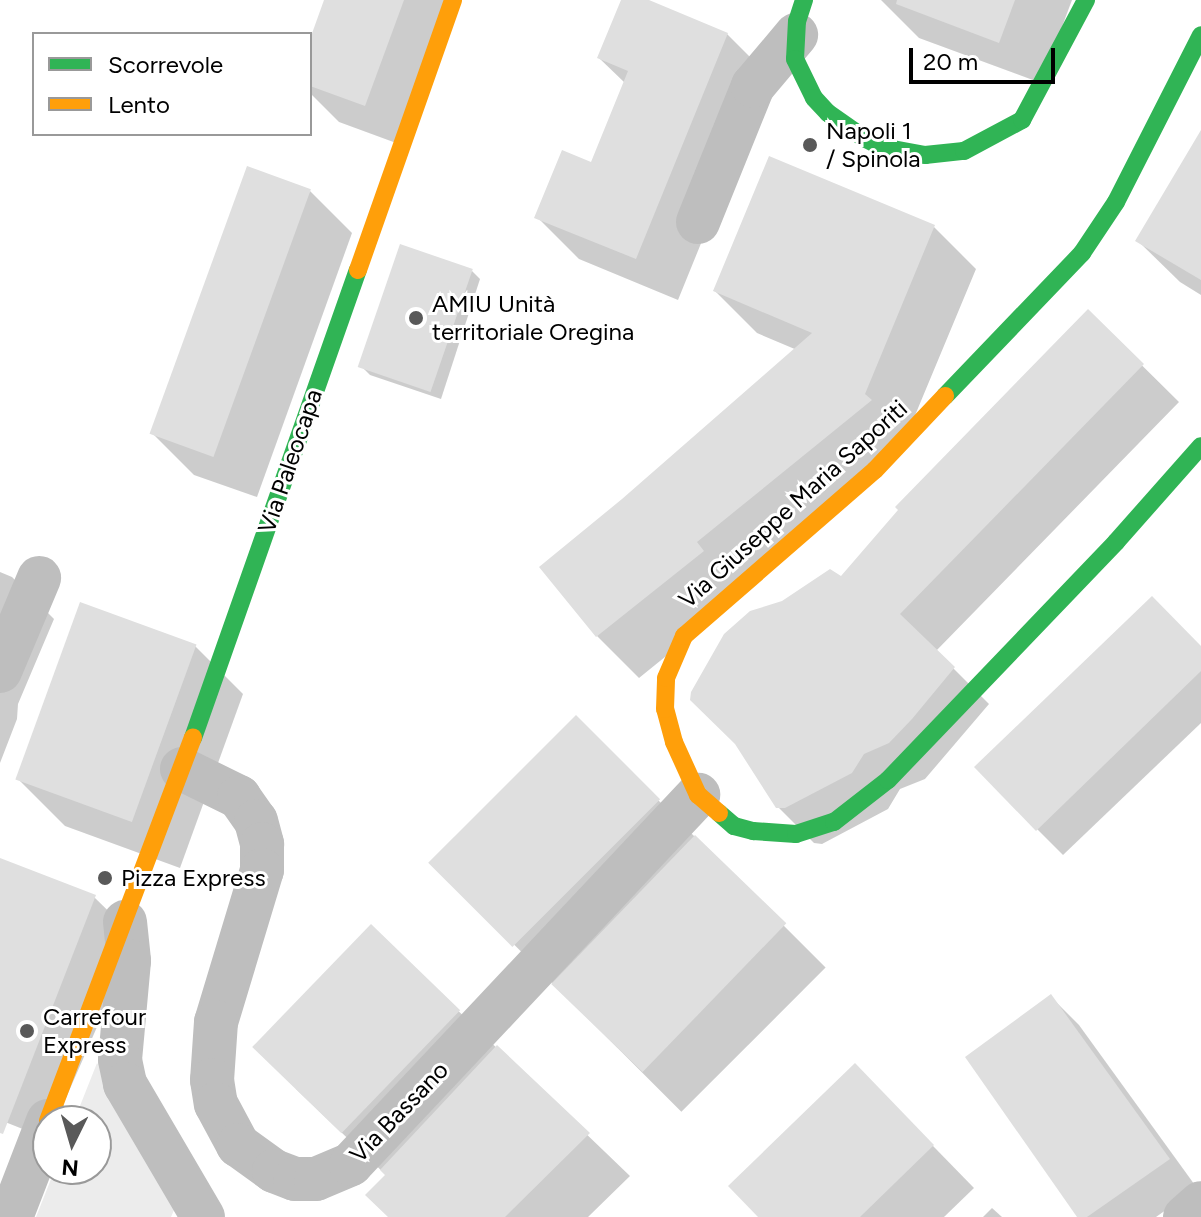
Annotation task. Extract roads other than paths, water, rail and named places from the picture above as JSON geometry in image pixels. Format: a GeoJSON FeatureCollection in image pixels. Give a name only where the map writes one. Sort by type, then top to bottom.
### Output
{"type":"FeatureCollection","features":[{"type":"Feature","properties":{"kind":"street","name":"Via Paleocapa"},"geometry":{"type":"LineString","coordinates":[[54,1105],[182,769],[453,0]]}},
{"type":"Feature","properties":{"kind":"street"},"geometry":{"type":"LineString","coordinates":[[800,17],[795,59],[802,78],[828,113],[882,147],[905,153],[943,155],[972,147],[1022,120],[1086,0]]}},
{"type":"Feature","properties":{"kind":"street"},"geometry":{"type":"LineString","coordinates":[[698,222],[753,86],[800,17]]}},
{"type":"Feature","properties":{"kind":"street","name":"Via Giuseppe Maria Saporiti"},"geometry":{"type":"LineString","coordinates":[[1201,35],[1116,202],[1082,253],[875,470],[684,636],[666,678],[665,709],[674,742],[698,795],[734,826],[753,831],[796,834],[834,822],[888,780],[1116,542],[1201,446]]}},
{"type":"Feature","properties":{"kind":"street"},"geometry":{"type":"LineString","coordinates":[[0,671],[39,578]]}},
{"type":"Feature","properties":{"kind":"street","name":"Via Bassano"},"geometry":{"type":"LineString","coordinates":[[182,769],[239,797],[256,821],[262,844],[262,870],[216,1022],[212,1080],[216,1104],[238,1145],[274,1171],[295,1179],[325,1177],[351,1164],[698,795]]}},
{"type":"Feature","properties":{"kind":"street","name":"Via Paleocapa"},"geometry":{"type":"LineString","coordinates":[[125,922],[129,961],[120,1060],[125,1084],[224,1215]]}},
{"type":"Feature","properties":{"kind":"street","name":"Via Paleocapa"},"geometry":{"type":"LineString","coordinates":[[11,1217],[32,1163]]}},
{"type":"Feature","properties":{"kind":"street"},"geometry":{"type":"LineString","coordinates":[[1185,1217],[1201,1203]]}},
{"type":"Feature","properties":{"kind":"place","name":"Napoli 1 / Spinola"},"geometry":{"type":"Point","coordinates":[810,145]}},
{"type":"Feature","properties":{"kind":"place","name":"AMIU Unità territoriale Oregina"},"geometry":{"type":"Point","coordinates":[416,318]}},
{"type":"Feature","properties":{"kind":"place","name":"Pizza Express"},"geometry":{"type":"Point","coordinates":[105,878]}},
{"type":"Feature","properties":{"kind":"place","name":"Carrefour Express"},"geometry":{"type":"Point","coordinates":[27,1031]}}]}
